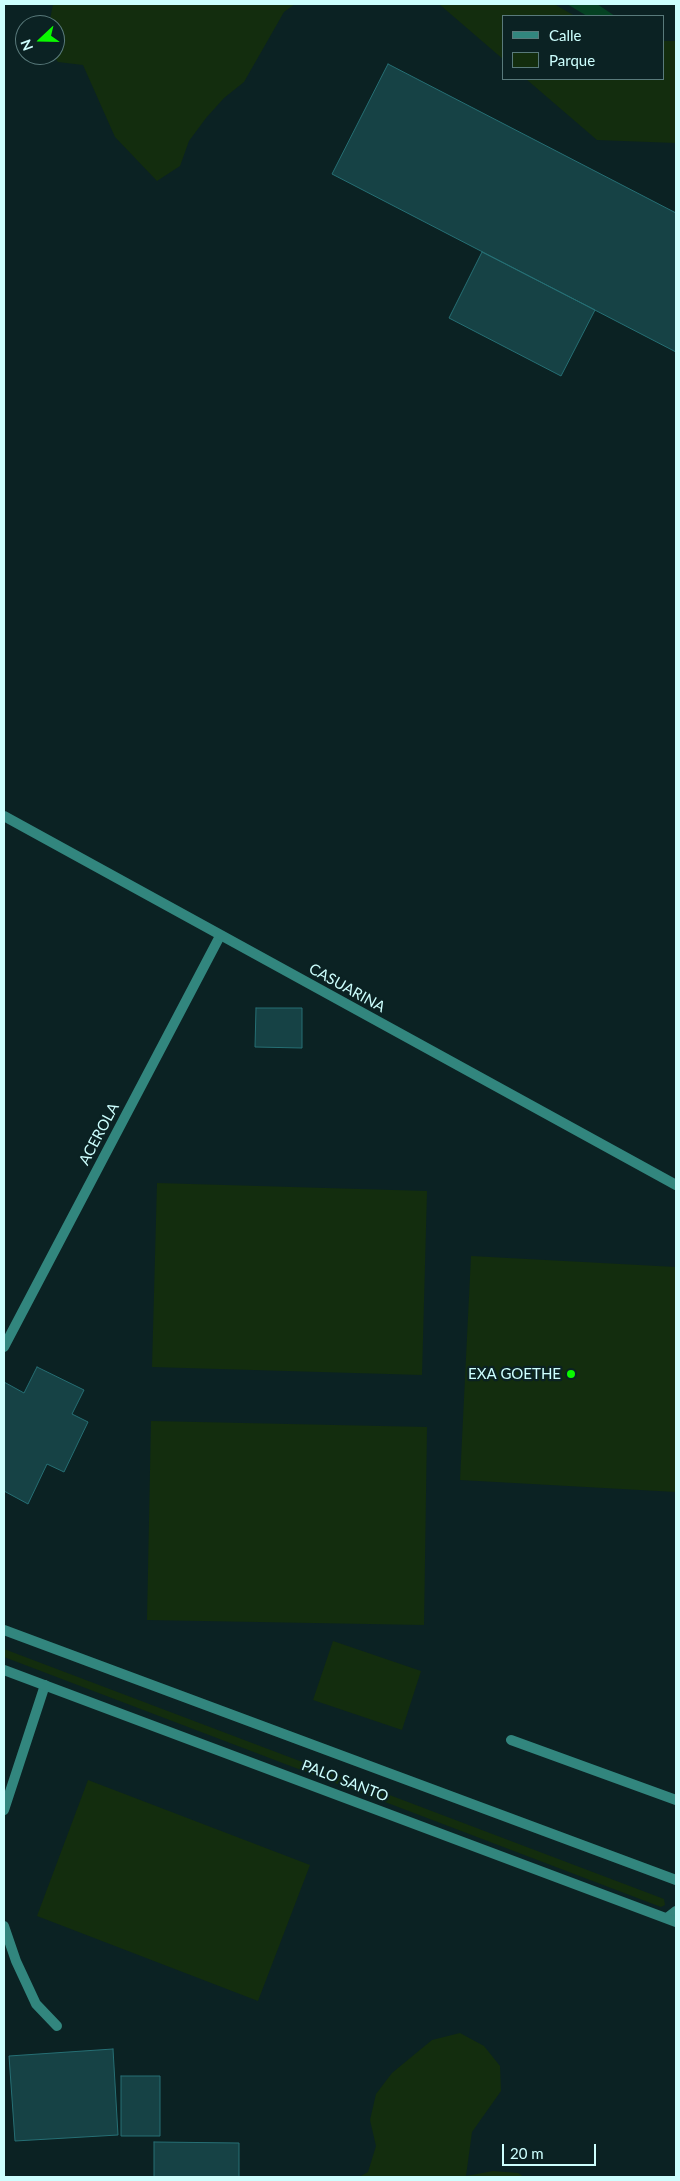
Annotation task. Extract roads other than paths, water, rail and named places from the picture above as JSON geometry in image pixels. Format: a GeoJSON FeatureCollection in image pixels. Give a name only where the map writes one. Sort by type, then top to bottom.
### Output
{"type":"FeatureCollection","features":[{"type":"Feature","properties":{"kind":"street","name":"CASUARINA"},"geometry":{"type":"LineString","coordinates":[[4,816],[676,1185]]}},
{"type":"Feature","properties":{"kind":"street","name":"ACEROLA"},"geometry":{"type":"LineString","coordinates":[[4,1347],[220,936]]}},
{"type":"Feature","properties":{"kind":"street","name":"PALO SANTO"},"geometry":{"type":"LineString","coordinates":[[4,1630],[676,1880]]}},
{"type":"Feature","properties":{"kind":"street","name":"PALO SANTO"},"geometry":{"type":"LineString","coordinates":[[4,1670],[672,1920]]}},
{"type":"Feature","properties":{"kind":"street"},"geometry":{"type":"LineString","coordinates":[[4,1810],[45,1684]]}},
{"type":"Feature","properties":{"kind":"street"},"geometry":{"type":"LineString","coordinates":[[511,1740],[676,1800]]}},
{"type":"Feature","properties":{"kind":"street"},"geometry":{"type":"LineString","coordinates":[[672,1920],[676,1911]]}},
{"type":"Feature","properties":{"kind":"street"},"geometry":{"type":"LineString","coordinates":[[4,1926],[16,1961],[36,2004],[57,2026]]}},
{"type":"Feature","properties":{"kind":"place","name":"EXA GOETHE"},"geometry":{"type":"Point","coordinates":[571,1374]}}]}
